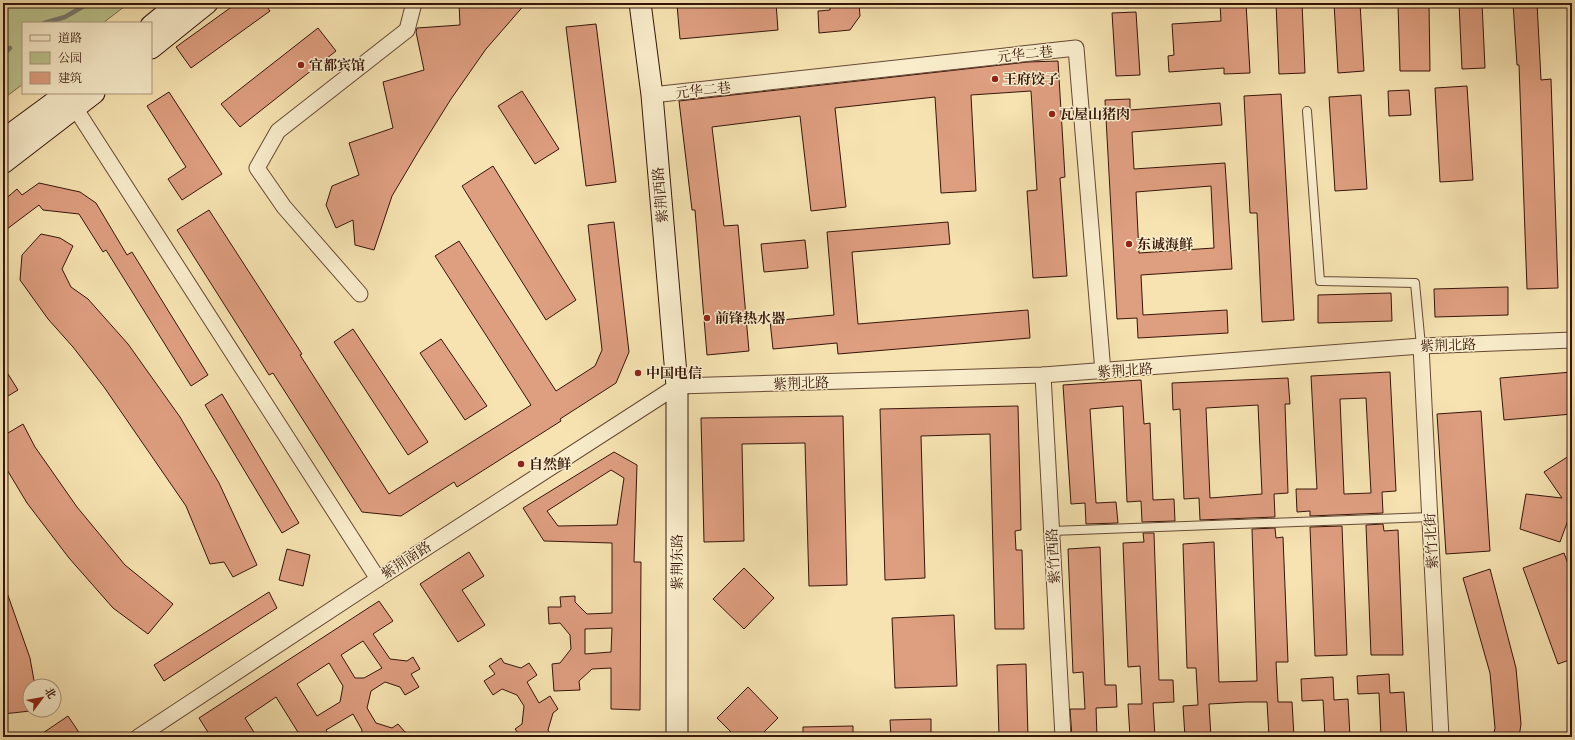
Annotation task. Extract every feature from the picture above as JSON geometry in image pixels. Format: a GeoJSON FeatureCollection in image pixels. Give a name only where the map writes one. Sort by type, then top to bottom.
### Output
{"type":"FeatureCollection","features":[{"type":"Feature","properties":{"kind":"street"},"geometry":{"type":"LineString","coordinates":[[152,25],[179,3]]}},
{"type":"Feature","properties":{"kind":"street"},"geometry":{"type":"LineString","coordinates":[[152,47],[207,3]]}},
{"type":"Feature","properties":{"kind":"street"},"geometry":{"type":"LineString","coordinates":[[360,294],[284,207],[257,168],[278,131],[407,30],[414,3]]}},
{"type":"Feature","properties":{"kind":"street","name":"紫荆西路"},"geometry":{"type":"LineString","coordinates":[[640,3],[652,95],[677,386]]}},
{"type":"Feature","properties":{"kind":"street","name":"元华二巷"},"geometry":{"type":"LineString","coordinates":[[652,95],[1076,48],[1103,372]]}},
{"type":"Feature","properties":{"kind":"street"},"geometry":{"type":"LineString","coordinates":[[3,140],[70,98],[89,94]]}},
{"type":"Feature","properties":{"kind":"street"},"geometry":{"type":"LineString","coordinates":[[3,163],[70,98]]}},
{"type":"Feature","properties":{"kind":"street"},"geometry":{"type":"LineString","coordinates":[[70,98],[378,579]]}},
{"type":"Feature","properties":{"kind":"street","name":"紫荆北路"},"geometry":{"type":"LineString","coordinates":[[677,386],[1103,372],[1421,346],[1572,340]]}},
{"type":"Feature","properties":{"kind":"street","name":"紫竹北街"},"geometry":{"type":"LineString","coordinates":[[1421,346],[1441,737]]}},
{"type":"Feature","properties":{"kind":"street","name":"紫竹西路"},"geometry":{"type":"LineString","coordinates":[[1043,375],[1063,737]]}},
{"type":"Feature","properties":{"kind":"street","name":"紫荆南路"},"geometry":{"type":"LineString","coordinates":[[138,737],[378,579],[677,386]]}},
{"type":"Feature","properties":{"kind":"street","name":"紫荆东路"},"geometry":{"type":"LineString","coordinates":[[677,386],[677,737]]}},
{"type":"Feature","properties":{"kind":"lane"},"geometry":{"type":"LineString","coordinates":[[1307,111],[1320,281],[1415,283],[1421,346]]}},
{"type":"Feature","properties":{"kind":"lane"},"geometry":{"type":"LineString","coordinates":[[1052,531],[1430,517]]}},
{"type":"Feature","properties":{"kind":"green space"},"geometry":{"type":"Polygon","coordinates":[[[3,3],[129,3],[104,22],[22,22],[22,85],[3,99],[3,3]]]}},
{"type":"Feature","properties":{"kind":"building"},"geometry":{"type":"Polygon","coordinates":[[[237,3],[264,3],[270,11],[191,68],[176,47],[237,3]]]}},
{"type":"Feature","properties":{"kind":"building"},"geometry":{"type":"Polygon","coordinates":[[[459,3],[526,3],[486,49],[451,99],[421,147],[392,196],[374,250],[355,245],[353,220],[336,228],[326,205],[332,186],[359,175],[349,143],[393,128],[383,82],[424,70],[416,32],[417,28],[460,25],[459,3]]]}},
{"type":"Feature","properties":{"kind":"building"},"geometry":{"type":"Polygon","coordinates":[[[694,3],[776,3],[778,30],[680,39],[677,5],[694,3]]]}},
{"type":"Feature","properties":{"kind":"building"},"geometry":{"type":"Polygon","coordinates":[[[830,3],[859,3],[860,16],[850,30],[819,33],[818,11],[830,10],[830,3]]]}},
{"type":"Feature","properties":{"kind":"building"},"geometry":{"type":"Polygon","coordinates":[[[1220,3],[1246,3],[1250,73],[1224,74],[1224,68],[1169,72],[1168,56],[1174,55],[1172,24],[1221,21],[1220,3]]]}},
{"type":"Feature","properties":{"kind":"building"},"geometry":{"type":"Polygon","coordinates":[[[1276,3],[1302,3],[1305,73],[1279,74],[1276,3]]]}},
{"type":"Feature","properties":{"kind":"building"},"geometry":{"type":"Polygon","coordinates":[[[1334,3],[1360,3],[1364,71],[1338,73],[1334,3]]]}},
{"type":"Feature","properties":{"kind":"building"},"geometry":{"type":"Polygon","coordinates":[[[1459,3],[1482,3],[1485,68],[1462,69],[1459,3]]]}},
{"type":"Feature","properties":{"kind":"building"},"geometry":{"type":"Polygon","coordinates":[[[1513,3],[1537,3],[1541,80],[1551,79],[1558,288],[1527,289],[1519,65],[1517,65],[1513,3]]]}},
{"type":"Feature","properties":{"kind":"building"},"geometry":{"type":"Polygon","coordinates":[[[1429,4],[1430,71],[1400,71],[1398,5],[1429,4]]]}},
{"type":"Feature","properties":{"kind":"building"},"geometry":{"type":"Polygon","coordinates":[[[1136,12],[1140,75],[1116,76],[1112,13],[1136,12]]]}},
{"type":"Feature","properties":{"kind":"building"},"geometry":{"type":"Polygon","coordinates":[[[596,24],[616,182],[586,186],[566,27],[596,24]]]}},
{"type":"Feature","properties":{"kind":"building"},"geometry":{"type":"Polygon","coordinates":[[[318,28],[336,51],[240,127],[221,104],[318,28]]]}},
{"type":"Feature","properties":{"kind":"building"},"geometry":{"type":"Polygon","coordinates":[[[1058,61],[1065,177],[1060,178],[1067,276],[1033,278],[1027,191],[1037,190],[1031,91],[971,95],[976,191],[941,193],[935,97],[835,108],[846,207],[811,211],[800,116],[712,127],[724,226],[738,225],[749,351],[707,355],[695,210],[692,210],[679,101],[1028,62],[1058,61]]]}},
{"type":"Feature","properties":{"kind":"building"},"geometry":{"type":"Polygon","coordinates":[[[1467,86],[1473,180],[1440,182],[1435,88],[1467,86]]]}},
{"type":"Feature","properties":{"kind":"building"},"geometry":{"type":"Polygon","coordinates":[[[1409,90],[1411,115],[1389,116],[1388,91],[1409,90]]]}},
{"type":"Feature","properties":{"kind":"building"},"geometry":{"type":"Polygon","coordinates":[[[522,91],[559,149],[535,164],[498,106],[522,91]]]}},
{"type":"Feature","properties":{"kind":"building"},"geometry":{"type":"Polygon","coordinates":[[[169,92],[222,174],[182,200],[168,179],[186,167],[147,106],[169,92]]]}},
{"type":"Feature","properties":{"kind":"building"},"geometry":{"type":"Polygon","coordinates":[[[1281,94],[1294,320],[1262,322],[1257,213],[1250,213],[1244,96],[1281,94]]]}},
{"type":"Feature","properties":{"kind":"building"},"geometry":{"type":"Polygon","coordinates":[[[1361,95],[1367,189],[1335,191],[1329,97],[1361,95]]]}},
{"type":"Feature","properties":{"kind":"building"},"geometry":{"type":"Polygon","coordinates":[[[1130,99],[1130,110],[1220,103],[1222,125],[1132,132],[1134,169],[1225,163],[1232,269],[1141,275],[1143,315],[1227,310],[1228,333],[1138,338],[1137,318],[1117,319],[1105,100],[1130,99]],[[1211,186],[1136,192],[1139,253],[1214,248],[1211,186]]]}},
{"type":"Feature","properties":{"kind":"building"},"geometry":{"type":"Polygon","coordinates":[[[493,166],[576,300],[546,320],[462,186],[493,166]]]}},
{"type":"Feature","properties":{"kind":"building"},"geometry":{"type":"Polygon","coordinates":[[[39,183],[80,192],[96,203],[127,255],[132,252],[208,375],[191,386],[106,250],[103,252],[79,214],[43,210],[39,205],[3,232],[3,201],[17,189],[22,195],[39,183]]]}},
{"type":"Feature","properties":{"kind":"building"},"geometry":{"type":"Polygon","coordinates":[[[209,210],[302,354],[300,355],[389,494],[531,405],[435,256],[459,241],[556,391],[595,366],[602,350],[588,225],[614,222],[629,352],[616,383],[560,419],[561,421],[457,487],[454,482],[401,516],[362,512],[273,373],[269,375],[177,230],[209,210]]]}},
{"type":"Feature","properties":{"kind":"building"},"geometry":{"type":"Polygon","coordinates":[[[948,222],[950,244],[852,252],[858,324],[1028,310],[1030,338],[838,354],[837,343],[773,349],[770,321],[834,315],[827,232],[948,222]]]}},
{"type":"Feature","properties":{"kind":"building"},"geometry":{"type":"Polygon","coordinates":[[[41,234],[60,238],[73,246],[62,269],[71,287],[88,299],[128,344],[180,417],[219,483],[257,565],[233,577],[224,562],[210,564],[186,506],[104,387],[73,347],[48,319],[20,280],[22,255],[41,234]]]}},
{"type":"Feature","properties":{"kind":"building"},"geometry":{"type":"Polygon","coordinates":[[[805,240],[808,268],[764,272],[761,244],[805,240]]]}},
{"type":"Feature","properties":{"kind":"building"},"geometry":{"type":"Polygon","coordinates":[[[1508,287],[1508,315],[1435,317],[1434,289],[1508,287]]]}},
{"type":"Feature","properties":{"kind":"building"},"geometry":{"type":"Polygon","coordinates":[[[1391,293],[1392,321],[1318,323],[1318,295],[1391,293]]]}},
{"type":"Feature","properties":{"kind":"building"},"geometry":{"type":"Polygon","coordinates":[[[353,329],[428,442],[408,455],[334,342],[353,329]]]}},
{"type":"Feature","properties":{"kind":"building"},"geometry":{"type":"Polygon","coordinates":[[[441,339],[487,406],[465,420],[420,353],[441,339]]]}},
{"type":"Feature","properties":{"kind":"building"},"geometry":{"type":"Polygon","coordinates":[[[3,366],[18,390],[3,399],[3,366]]]}},
{"type":"Feature","properties":{"kind":"building"},"geometry":{"type":"Polygon","coordinates":[[[1390,372],[1396,491],[1382,492],[1383,513],[1310,516],[1310,511],[1297,512],[1296,489],[1317,489],[1311,376],[1390,372]],[[1366,398],[1340,399],[1344,494],[1371,493],[1366,398]]]}},
{"type":"Feature","properties":{"kind":"building"},"geometry":{"type":"Polygon","coordinates":[[[1572,372],[1572,414],[1504,420],[1500,378],[1572,372]]]}},
{"type":"Feature","properties":{"kind":"building"},"geometry":{"type":"Polygon","coordinates":[[[1288,378],[1290,404],[1285,404],[1288,493],[1274,494],[1275,517],[1200,520],[1199,498],[1184,499],[1180,409],[1173,410],[1172,383],[1288,378]],[[1258,405],[1206,408],[1210,498],[1262,494],[1258,405]]]}},
{"type":"Feature","properties":{"kind":"building"},"geometry":{"type":"Polygon","coordinates":[[[1141,380],[1144,424],[1150,423],[1153,500],[1174,499],[1175,521],[1142,522],[1141,501],[1127,502],[1123,406],[1090,409],[1096,503],[1116,502],[1118,523],[1086,524],[1085,503],[1071,504],[1063,385],[1141,380]]]}},
{"type":"Feature","properties":{"kind":"building"},"geometry":{"type":"Polygon","coordinates":[[[222,394],[299,523],[282,533],[205,405],[222,394]]]}},
{"type":"Feature","properties":{"kind":"building"},"geometry":{"type":"Polygon","coordinates":[[[1018,406],[1021,530],[1015,531],[1016,550],[1022,550],[1024,629],[995,629],[990,434],[921,436],[925,578],[885,580],[880,409],[1018,406]]]}},
{"type":"Feature","properties":{"kind":"building"},"geometry":{"type":"Polygon","coordinates":[[[1481,411],[1490,551],[1446,554],[1437,414],[1481,411]]]}},
{"type":"Feature","properties":{"kind":"building"},"geometry":{"type":"Polygon","coordinates":[[[843,416],[847,585],[809,586],[805,443],[742,444],[744,541],[704,542],[701,418],[843,416]]]}},
{"type":"Feature","properties":{"kind":"building"},"geometry":{"type":"Polygon","coordinates":[[[23,424],[35,447],[77,507],[125,565],[173,604],[148,634],[113,608],[69,558],[27,503],[3,463],[3,436],[23,424]]]}},
{"type":"Feature","properties":{"kind":"building"},"geometry":{"type":"Polygon","coordinates":[[[614,452],[637,465],[634,562],[641,562],[640,710],[611,709],[611,668],[592,669],[579,681],[580,690],[554,691],[552,664],[560,663],[571,649],[570,635],[560,623],[549,624],[548,607],[561,607],[560,597],[575,596],[575,602],[587,614],[612,613],[612,543],[544,541],[523,508],[614,452]],[[611,470],[547,511],[558,526],[617,525],[624,478],[611,470]],[[612,628],[585,629],[585,654],[611,652],[612,628]]]}},
{"type":"Feature","properties":{"kind":"building"},"geometry":{"type":"Polygon","coordinates":[[[1572,454],[1572,513],[1571,512],[1560,542],[1520,529],[1526,494],[1562,498],[1544,472],[1572,454]]]}},
{"type":"Feature","properties":{"kind":"building"},"geometry":{"type":"Polygon","coordinates":[[[1383,524],[1384,531],[1398,530],[1403,655],[1371,655],[1366,525],[1383,524]]]}},
{"type":"Feature","properties":{"kind":"building"},"geometry":{"type":"Polygon","coordinates":[[[1342,526],[1347,655],[1315,656],[1310,527],[1342,526]]]}},
{"type":"Feature","properties":{"kind":"building"},"geometry":{"type":"Polygon","coordinates":[[[1275,528],[1276,538],[1283,537],[1288,662],[1276,662],[1278,702],[1292,702],[1294,737],[1269,737],[1267,702],[1246,702],[1209,704],[1211,737],[1185,737],[1183,706],[1198,705],[1196,668],[1187,668],[1183,544],[1214,542],[1219,682],[1257,681],[1252,529],[1275,528]]]}},
{"type":"Feature","properties":{"kind":"building"},"geometry":{"type":"Polygon","coordinates":[[[1143,533],[1154,533],[1159,680],[1173,680],[1174,702],[1153,703],[1155,737],[1130,737],[1128,704],[1142,704],[1140,666],[1128,667],[1123,543],[1144,542],[1143,533]]]}},
{"type":"Feature","properties":{"kind":"building"},"geometry":{"type":"Polygon","coordinates":[[[1100,547],[1105,685],[1116,685],[1117,707],[1096,708],[1097,737],[1072,737],[1070,709],[1085,709],[1083,672],[1073,673],[1068,549],[1100,547]]]}},
{"type":"Feature","properties":{"kind":"building"},"geometry":{"type":"Polygon","coordinates":[[[287,549],[310,555],[303,586],[279,580],[287,549]]]}},
{"type":"Feature","properties":{"kind":"building"},"geometry":{"type":"Polygon","coordinates":[[[469,552],[484,576],[462,590],[485,625],[458,642],[420,584],[469,552]]]}},
{"type":"Feature","properties":{"kind":"building"},"geometry":{"type":"Polygon","coordinates":[[[1564,553],[1572,575],[1572,659],[1558,664],[1523,568],[1564,553]]]}},
{"type":"Feature","properties":{"kind":"building"},"geometry":{"type":"Polygon","coordinates":[[[744,568],[774,598],[744,629],[713,599],[744,568]]]}},
{"type":"Feature","properties":{"kind":"building"},"geometry":{"type":"Polygon","coordinates":[[[1490,569],[1516,668],[1521,724],[1519,737],[1493,737],[1495,728],[1490,673],[1463,578],[1490,569]]]}},
{"type":"Feature","properties":{"kind":"building"},"geometry":{"type":"Polygon","coordinates":[[[3,587],[5,587],[30,658],[34,678],[22,678],[22,712],[3,714],[3,587]]]}},
{"type":"Feature","properties":{"kind":"building"},"geometry":{"type":"Polygon","coordinates":[[[269,592],[277,608],[164,681],[154,665],[269,592]]]}},
{"type":"Feature","properties":{"kind":"building"},"geometry":{"type":"Polygon","coordinates":[[[379,601],[393,621],[373,634],[390,659],[407,661],[413,657],[420,669],[411,674],[419,687],[405,695],[400,687],[385,682],[371,691],[367,708],[376,723],[392,728],[398,724],[405,732],[412,735],[412,737],[361,737],[362,730],[353,714],[326,730],[330,737],[301,737],[276,697],[245,718],[257,737],[211,737],[199,718],[379,601]],[[363,641],[341,655],[355,678],[364,678],[382,668],[363,641]],[[329,663],[297,684],[317,716],[340,702],[343,686],[329,663]]]}},
{"type":"Feature","properties":{"kind":"building"},"geometry":{"type":"Polygon","coordinates":[[[954,615],[957,686],[895,688],[892,618],[954,615]]]}},
{"type":"Feature","properties":{"kind":"building"},"geometry":{"type":"Polygon","coordinates":[[[501,658],[504,663],[521,668],[529,663],[537,675],[527,682],[539,703],[550,696],[558,709],[553,713],[548,730],[552,737],[521,737],[515,729],[522,724],[524,706],[517,695],[502,689],[493,695],[484,681],[495,674],[489,666],[501,658]]]}},
{"type":"Feature","properties":{"kind":"building"},"geometry":{"type":"Polygon","coordinates":[[[1026,664],[1028,737],[999,737],[997,665],[1026,664]]]}},
{"type":"Feature","properties":{"kind":"building"},"geometry":{"type":"Polygon","coordinates":[[[1389,674],[1390,693],[1404,692],[1407,737],[1381,737],[1379,693],[1358,694],[1357,676],[1389,674]]]}},
{"type":"Feature","properties":{"kind":"building"},"geometry":{"type":"Polygon","coordinates":[[[1333,677],[1334,700],[1348,699],[1350,737],[1325,737],[1323,700],[1302,701],[1301,679],[1333,677]]]}},
{"type":"Feature","properties":{"kind":"building"},"geometry":{"type":"Polygon","coordinates":[[[748,687],[778,718],[759,737],[736,737],[717,718],[748,687]]]}},
{"type":"Feature","properties":{"kind":"building"},"geometry":{"type":"Polygon","coordinates":[[[68,716],[82,737],[37,737],[68,716]]]}},
{"type":"Feature","properties":{"kind":"building"},"geometry":{"type":"Polygon","coordinates":[[[931,719],[931,737],[891,737],[890,720],[931,719]]]}},
{"type":"Feature","properties":{"kind":"building"},"geometry":{"type":"Polygon","coordinates":[[[853,726],[853,737],[803,737],[803,727],[853,726]]]}},
{"type":"Feature","properties":{"kind":"waterway"},"geometry":{"type":"LineString","coordinates":[[48,22],[65,17],[89,3]]}},
{"type":"Feature","properties":{"kind":"waterway"},"geometry":{"type":"LineString","coordinates":[[3,55],[10,48]]}},
{"type":"Feature","properties":{"kind":"place","name":"宜都宾馆"},"geometry":{"type":"Point","coordinates":[301,65]}},
{"type":"Feature","properties":{"kind":"place","name":"王府饺子"},"geometry":{"type":"Point","coordinates":[995,79]}},
{"type":"Feature","properties":{"kind":"place","name":"瓦屋山猪肉"},"geometry":{"type":"Point","coordinates":[1052,114]}},
{"type":"Feature","properties":{"kind":"place","name":"东诚海鲜"},"geometry":{"type":"Point","coordinates":[1129,244]}},
{"type":"Feature","properties":{"kind":"place","name":"前锋热水器"},"geometry":{"type":"Point","coordinates":[707,318]}},
{"type":"Feature","properties":{"kind":"place","name":"中国电信"},"geometry":{"type":"Point","coordinates":[638,373]}},
{"type":"Feature","properties":{"kind":"place","name":"自然鲜"},"geometry":{"type":"Point","coordinates":[521,464]}}]}
